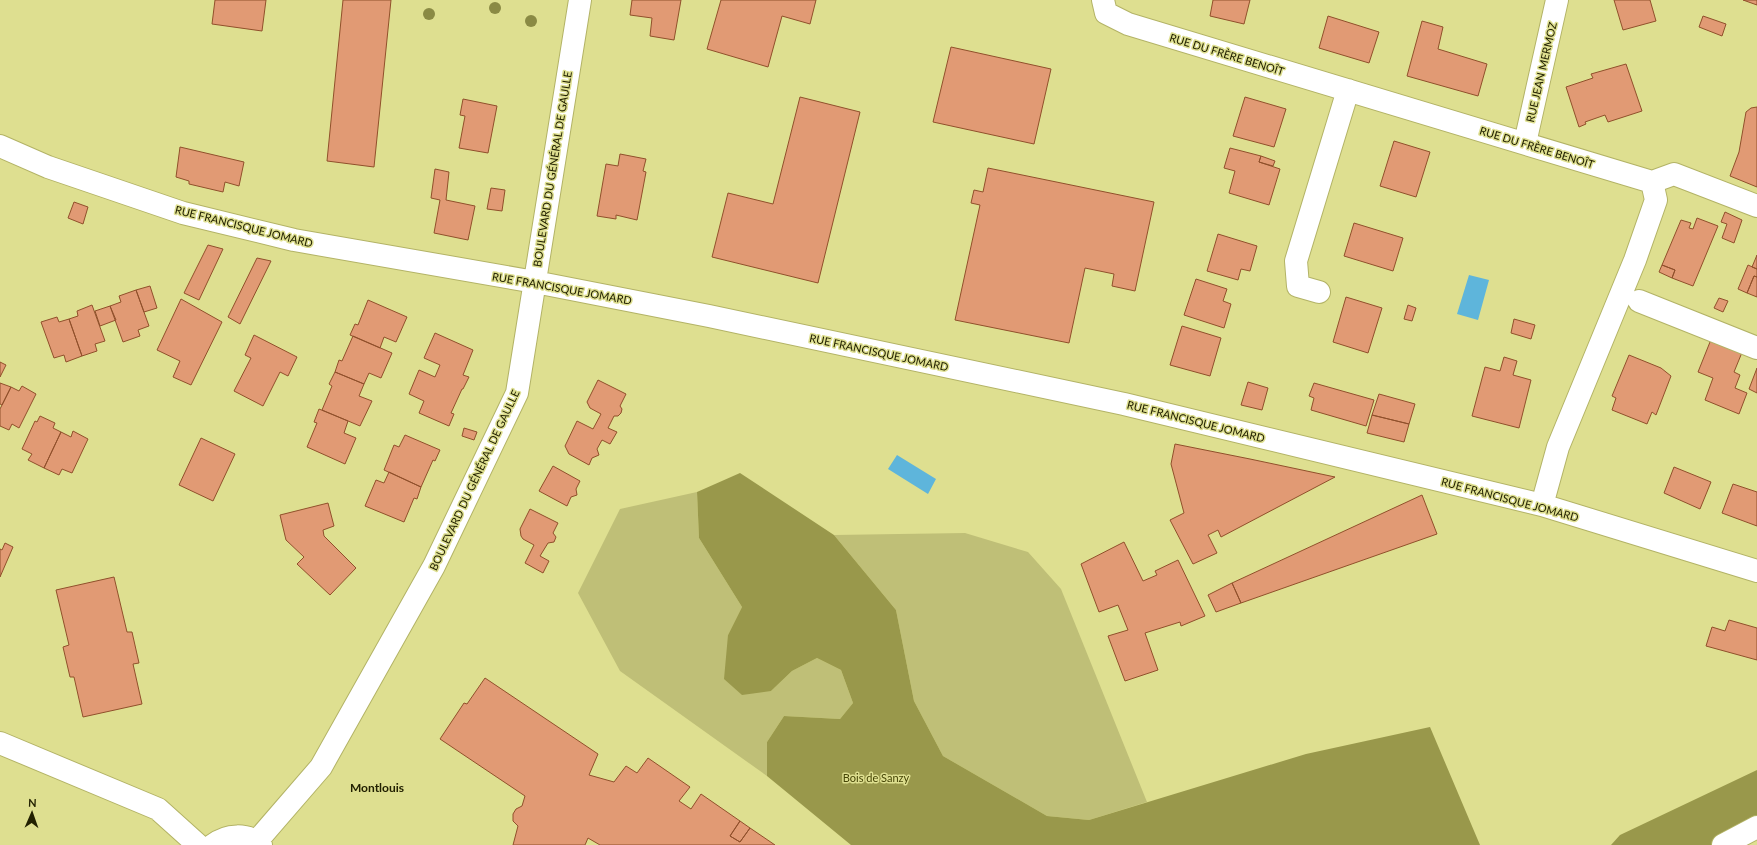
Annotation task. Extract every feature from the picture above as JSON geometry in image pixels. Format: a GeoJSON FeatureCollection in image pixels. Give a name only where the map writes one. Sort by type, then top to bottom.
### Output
{"type":"FeatureCollection","features":[{"type":"Feature","properties":{"kind":"street","name":"BOULEVARD DU GÉNÉRAL DE GAULLE"},"geometry":{"type":"LineString","coordinates":[[213,845],[224,838],[235,836],[246,837],[259,843],[321,767],[434,566],[517,393],[580,0]]}},
{"type":"Feature","properties":{"kind":"street","name":"RUE DU FRÈRE BENOÎT"},"geometry":{"type":"LineString","coordinates":[[1103,0],[1106,13],[1128,24],[1652,182]]}},
{"type":"Feature","properties":{"kind":"street","name":"RUE JEAN MERMOZ"},"geometry":{"type":"LineString","coordinates":[[1525,143],[1557,0]]}},
{"type":"Feature","properties":{"kind":"street"},"geometry":{"type":"LineString","coordinates":[[1319,292],[1298,286],[1296,261],[1348,90]]}},
{"type":"Feature","properties":{"kind":"street","name":"RUE FRANCISQUE JOMARD"},"geometry":{"type":"LineString","coordinates":[[0,146],[48,167],[191,214],[294,240],[535,282],[709,316],[1117,402],[1542,505],[1757,571]]}},
{"type":"Feature","properties":{"kind":"street"},"geometry":{"type":"LineString","coordinates":[[1542,505],[1558,447],[1635,260],[1656,200],[1652,182],[1674,174],[1757,206]]}},
{"type":"Feature","properties":{"kind":"street"},"geometry":{"type":"LineString","coordinates":[[1639,302],[1757,348]]}},
{"type":"Feature","properties":{"kind":"street"},"geometry":{"type":"LineString","coordinates":[[0,743],[158,809],[198,845]]}},
{"type":"Feature","properties":{"kind":"street"},"geometry":{"type":"LineString","coordinates":[[1723,845],[1757,827]]}},
{"type":"Feature","properties":{"kind":"shaded area"},"geometry":{"type":"Polygon","coordinates":[[[697,492],[699,538],[742,607],[728,635],[771,691],[792,671],[817,658],[841,670],[853,703],[840,719],[784,716],[767,742],[767,776],[620,671],[578,593],[620,509],[697,492]]]}},
{"type":"Feature","properties":{"kind":"shaded area"},"geometry":{"type":"Polygon","coordinates":[[[965,533],[1028,552],[1061,589],[1147,802],[1089,820],[1047,816],[943,756],[914,701],[896,610],[834,535],[965,533]]]}},
{"type":"Feature","properties":{"kind":"green space","name":"Bois de Sanzy"},"geometry":{"type":"Polygon","coordinates":[[[740,473],[834,535],[896,610],[914,701],[943,756],[1047,816],[1089,820],[1306,754],[1430,727],[1480,845],[851,845],[767,776],[767,742],[784,716],[840,719],[853,703],[841,670],[817,658],[792,671],[771,691],[742,695],[724,679],[728,635],[742,607],[699,538],[697,492],[740,473]]]}},
{"type":"Feature","properties":{"kind":"green space"},"geometry":{"type":"Polygon","coordinates":[[[1757,770],[1757,822],[1711,845],[1611,845],[1620,835],[1757,770]]]}},
{"type":"Feature","properties":{"kind":"water"},"geometry":{"type":"Polygon","coordinates":[[[1469,275],[1489,280],[1478,320],[1457,314],[1469,275]]]}},
{"type":"Feature","properties":{"kind":"water"},"geometry":{"type":"Polygon","coordinates":[[[897,455],[936,479],[928,494],[888,469],[897,455]]]}},
{"type":"Feature","properties":{"kind":"building"},"geometry":{"type":"Polygon","coordinates":[[[215,0],[266,0],[262,31],[212,24],[215,0]]]}},
{"type":"Feature","properties":{"kind":"building"},"geometry":{"type":"Polygon","coordinates":[[[343,0],[391,0],[374,167],[327,161],[343,0]]]}},
{"type":"Feature","properties":{"kind":"building"},"geometry":{"type":"Polygon","coordinates":[[[632,0],[681,0],[674,40],[650,36],[652,18],[630,15],[632,0]]]}},
{"type":"Feature","properties":{"kind":"building"},"geometry":{"type":"Polygon","coordinates":[[[721,0],[816,0],[810,24],[782,16],[768,67],[707,49],[721,0]]]}},
{"type":"Feature","properties":{"kind":"building"},"geometry":{"type":"Polygon","coordinates":[[[1213,0],[1250,0],[1244,24],[1210,16],[1213,0]]]}},
{"type":"Feature","properties":{"kind":"building"},"geometry":{"type":"Polygon","coordinates":[[[1614,0],[1650,0],[1656,21],[1623,30],[1614,0]]]}},
{"type":"Feature","properties":{"kind":"building"},"geometry":{"type":"Polygon","coordinates":[[[1743,0],[1757,0],[1757,5],[1743,0]]]}},
{"type":"Feature","properties":{"kind":"building"},"geometry":{"type":"Polygon","coordinates":[[[1328,16],[1379,32],[1369,63],[1319,48],[1328,16]]]}},
{"type":"Feature","properties":{"kind":"building"},"geometry":{"type":"Polygon","coordinates":[[[1703,16],[1726,24],[1722,36],[1699,27],[1703,16]]]}},
{"type":"Feature","properties":{"kind":"building"},"geometry":{"type":"Polygon","coordinates":[[[1422,21],[1443,27],[1438,49],[1487,64],[1478,96],[1407,76],[1422,21]]]}},
{"type":"Feature","properties":{"kind":"building"},"geometry":{"type":"Polygon","coordinates":[[[951,47],[1051,69],[1034,144],[933,122],[951,47]]]}},
{"type":"Feature","properties":{"kind":"building"},"geometry":{"type":"Polygon","coordinates":[[[1626,64],[1642,111],[1608,122],[1605,115],[1585,122],[1586,124],[1579,127],[1566,87],[1593,78],[1591,74],[1626,64]]]}},
{"type":"Feature","properties":{"kind":"building"},"geometry":{"type":"Polygon","coordinates":[[[800,97],[860,112],[818,283],[712,257],[728,193],[773,204],[800,97]]]}},
{"type":"Feature","properties":{"kind":"building"},"geometry":{"type":"Polygon","coordinates":[[[1245,97],[1286,109],[1274,147],[1233,136],[1245,97]]]}},
{"type":"Feature","properties":{"kind":"building"},"geometry":{"type":"Polygon","coordinates":[[[463,99],[497,106],[488,153],[459,148],[465,116],[460,115],[463,99]]]}},
{"type":"Feature","properties":{"kind":"building"},"geometry":{"type":"Polygon","coordinates":[[[1757,107],[1757,187],[1730,176],[1739,152],[1746,112],[1751,108],[1757,107]]]}},
{"type":"Feature","properties":{"kind":"building"},"geometry":{"type":"Polygon","coordinates":[[[1394,141],[1430,152],[1416,197],[1380,186],[1394,141]]]}},
{"type":"Feature","properties":{"kind":"building"},"geometry":{"type":"Polygon","coordinates":[[[180,147],[244,162],[239,186],[225,182],[223,192],[189,184],[189,181],[176,177],[180,147]]]}},
{"type":"Feature","properties":{"kind":"building"},"geometry":{"type":"Polygon","coordinates":[[[1230,148],[1261,156],[1259,162],[1280,169],[1269,205],[1229,193],[1235,171],[1224,168],[1230,148]]]}},
{"type":"Feature","properties":{"kind":"building"},"geometry":{"type":"Polygon","coordinates":[[[620,154],[646,159],[643,171],[646,172],[637,220],[616,215],[616,219],[597,216],[606,164],[618,166],[620,154]]]}},
{"type":"Feature","properties":{"kind":"building"},"geometry":{"type":"Polygon","coordinates":[[[1261,156],[1275,161],[1273,166],[1259,162],[1261,156]]]}},
{"type":"Feature","properties":{"kind":"building"},"geometry":{"type":"Polygon","coordinates":[[[988,168],[1154,202],[1135,291],[1112,286],[1114,274],[1085,268],[1069,343],[955,320],[980,205],[971,203],[974,190],[983,192],[988,168]]]}},
{"type":"Feature","properties":{"kind":"building"},"geometry":{"type":"Polygon","coordinates":[[[435,169],[449,172],[446,200],[475,206],[468,240],[434,233],[440,200],[431,198],[435,169]]]}},
{"type":"Feature","properties":{"kind":"building"},"geometry":{"type":"Polygon","coordinates":[[[491,188],[505,190],[502,211],[487,209],[491,188]]]}},
{"type":"Feature","properties":{"kind":"building"},"geometry":{"type":"Polygon","coordinates":[[[74,202],[88,207],[83,224],[68,218],[74,202]]]}},
{"type":"Feature","properties":{"kind":"building"},"geometry":{"type":"Polygon","coordinates":[[[1725,212],[1742,220],[1734,243],[1722,238],[1727,224],[1721,222],[1725,212]]]}},
{"type":"Feature","properties":{"kind":"building"},"geometry":{"type":"Polygon","coordinates":[[[1697,218],[1718,226],[1693,286],[1672,278],[1675,270],[1662,265],[1681,220],[1691,223],[1689,228],[1693,229],[1697,218]]]}},
{"type":"Feature","properties":{"kind":"building"},"geometry":{"type":"Polygon","coordinates":[[[1354,223],[1403,238],[1393,271],[1344,256],[1354,223]]]}},
{"type":"Feature","properties":{"kind":"building"},"geometry":{"type":"Polygon","coordinates":[[[1218,234],[1257,246],[1250,271],[1241,269],[1238,280],[1207,271],[1218,234]]]}},
{"type":"Feature","properties":{"kind":"building"},"geometry":{"type":"Polygon","coordinates":[[[208,245],[223,249],[199,300],[184,293],[208,245]]]}},
{"type":"Feature","properties":{"kind":"building"},"geometry":{"type":"Polygon","coordinates":[[[1757,255],[1757,269],[1752,267],[1757,255]]]}},
{"type":"Feature","properties":{"kind":"building"},"geometry":{"type":"Polygon","coordinates":[[[257,258],[271,261],[240,324],[228,317],[257,258]]]}},
{"type":"Feature","properties":{"kind":"building"},"geometry":{"type":"Polygon","coordinates":[[[1662,265],[1675,270],[1672,278],[1659,272],[1662,265]]]}},
{"type":"Feature","properties":{"kind":"building"},"geometry":{"type":"Polygon","coordinates":[[[1748,265],[1757,269],[1757,277],[1754,276],[1747,293],[1738,289],[1748,265]]]}},
{"type":"Feature","properties":{"kind":"building"},"geometry":{"type":"Polygon","coordinates":[[[1754,276],[1757,277],[1757,297],[1747,293],[1754,276]]]}},
{"type":"Feature","properties":{"kind":"building"},"geometry":{"type":"Polygon","coordinates":[[[1196,279],[1227,289],[1223,301],[1231,304],[1224,328],[1184,315],[1196,279]]]}},
{"type":"Feature","properties":{"kind":"building"},"geometry":{"type":"Polygon","coordinates":[[[150,286],[157,308],[144,312],[136,290],[150,286]]]}},
{"type":"Feature","properties":{"kind":"building"},"geometry":{"type":"Polygon","coordinates":[[[136,290],[149,326],[138,330],[140,336],[123,342],[110,306],[121,302],[119,296],[136,290]]]}},
{"type":"Feature","properties":{"kind":"building"},"geometry":{"type":"Polygon","coordinates":[[[1346,297],[1382,308],[1368,353],[1333,342],[1346,297]]]}},
{"type":"Feature","properties":{"kind":"building"},"geometry":{"type":"Polygon","coordinates":[[[1719,298],[1728,301],[1723,312],[1714,308],[1719,298]]]}},
{"type":"Feature","properties":{"kind":"building"},"geometry":{"type":"Polygon","coordinates":[[[181,299],[222,322],[191,385],[173,377],[180,361],[157,350],[181,299]]]}},
{"type":"Feature","properties":{"kind":"building"},"geometry":{"type":"Polygon","coordinates":[[[368,300],[407,317],[396,342],[384,337],[380,348],[350,335],[355,324],[358,325],[368,300]]]}},
{"type":"Feature","properties":{"kind":"building"},"geometry":{"type":"Polygon","coordinates":[[[92,305],[105,341],[95,344],[97,351],[82,356],[69,319],[78,316],[77,311],[92,305]]]}},
{"type":"Feature","properties":{"kind":"building"},"geometry":{"type":"Polygon","coordinates":[[[1408,305],[1416,308],[1412,321],[1404,319],[1408,305]]]}},
{"type":"Feature","properties":{"kind":"building"},"geometry":{"type":"Polygon","coordinates":[[[110,306],[116,320],[100,326],[95,311],[110,306]]]}},
{"type":"Feature","properties":{"kind":"building"},"geometry":{"type":"Polygon","coordinates":[[[57,317],[59,322],[69,319],[82,356],[66,362],[64,355],[54,358],[41,322],[57,317]]]}},
{"type":"Feature","properties":{"kind":"building"},"geometry":{"type":"Polygon","coordinates":[[[1514,319],[1535,325],[1531,339],[1511,333],[1514,319]]]}},
{"type":"Feature","properties":{"kind":"building"},"geometry":{"type":"Polygon","coordinates":[[[1182,326],[1221,338],[1210,376],[1170,365],[1182,326]]]}},
{"type":"Feature","properties":{"kind":"building"},"geometry":{"type":"Polygon","coordinates":[[[435,333],[473,350],[463,375],[469,377],[451,413],[454,414],[449,426],[419,413],[424,401],[409,394],[419,370],[435,377],[440,365],[424,358],[435,333]]]}},
{"type":"Feature","properties":{"kind":"building"},"geometry":{"type":"Polygon","coordinates":[[[254,335],[297,357],[288,376],[280,372],[263,406],[234,391],[251,358],[245,355],[254,335]]]}},
{"type":"Feature","properties":{"kind":"building"},"geometry":{"type":"Polygon","coordinates":[[[353,336],[392,353],[381,378],[369,373],[364,384],[335,372],[339,360],[342,361],[353,336]]]}},
{"type":"Feature","properties":{"kind":"building"},"geometry":{"type":"Polygon","coordinates":[[[1712,337],[1743,350],[1734,372],[1740,375],[1735,388],[1747,393],[1739,414],[1705,400],[1713,378],[1698,372],[1712,337]]]}},
{"type":"Feature","properties":{"kind":"building"},"geometry":{"type":"Polygon","coordinates":[[[1629,355],[1661,368],[1671,376],[1656,415],[1652,412],[1647,424],[1612,410],[1616,398],[1612,396],[1629,355]]]}},
{"type":"Feature","properties":{"kind":"building"},"geometry":{"type":"Polygon","coordinates":[[[1504,357],[1517,361],[1513,375],[1531,380],[1519,428],[1472,416],[1485,367],[1500,371],[1504,357]]]}},
{"type":"Feature","properties":{"kind":"building"},"geometry":{"type":"Polygon","coordinates":[[[0,362],[6,365],[0,377],[0,362]]]}},
{"type":"Feature","properties":{"kind":"building"},"geometry":{"type":"Polygon","coordinates":[[[1757,368],[1757,393],[1749,389],[1757,368]]]}},
{"type":"Feature","properties":{"kind":"building"},"geometry":{"type":"Polygon","coordinates":[[[335,372],[364,384],[359,396],[372,401],[360,426],[322,410],[332,386],[329,384],[335,372]]]}},
{"type":"Feature","properties":{"kind":"building"},"geometry":{"type":"Polygon","coordinates":[[[598,380],[626,394],[620,406],[622,409],[621,413],[618,416],[614,416],[608,428],[617,432],[610,444],[602,440],[597,449],[599,455],[592,458],[589,465],[569,454],[565,446],[577,421],[593,429],[601,414],[590,408],[587,402],[598,380]]]}},
{"type":"Feature","properties":{"kind":"building"},"geometry":{"type":"Polygon","coordinates":[[[1248,382],[1268,388],[1262,410],[1241,405],[1248,382]]]}},
{"type":"Feature","properties":{"kind":"building"},"geometry":{"type":"Polygon","coordinates":[[[0,383],[11,387],[2,405],[0,404],[0,383]]]}},
{"type":"Feature","properties":{"kind":"building"},"geometry":{"type":"Polygon","coordinates":[[[1314,383],[1374,400],[1366,426],[1311,410],[1314,398],[1309,396],[1314,383]]]}},
{"type":"Feature","properties":{"kind":"building"},"geometry":{"type":"Polygon","coordinates":[[[22,386],[36,394],[19,428],[12,424],[9,430],[0,426],[0,409],[11,387],[19,391],[22,386]]]}},
{"type":"Feature","properties":{"kind":"building"},"geometry":{"type":"Polygon","coordinates":[[[1379,394],[1415,404],[1409,424],[1372,415],[1379,394]]]}},
{"type":"Feature","properties":{"kind":"building"},"geometry":{"type":"Polygon","coordinates":[[[319,409],[348,421],[344,433],[356,438],[345,464],[307,447],[317,423],[314,422],[319,409]]]}},
{"type":"Feature","properties":{"kind":"building"},"geometry":{"type":"Polygon","coordinates":[[[1372,415],[1409,424],[1404,442],[1367,433],[1372,415]]]}},
{"type":"Feature","properties":{"kind":"building"},"geometry":{"type":"Polygon","coordinates":[[[40,416],[55,423],[53,428],[61,432],[44,468],[28,460],[32,454],[22,449],[35,421],[37,422],[40,416]]]}},
{"type":"Feature","properties":{"kind":"building"},"geometry":{"type":"Polygon","coordinates":[[[464,428],[477,432],[474,440],[462,436],[464,428]]]}},
{"type":"Feature","properties":{"kind":"building"},"geometry":{"type":"Polygon","coordinates":[[[73,431],[88,439],[72,473],[62,469],[59,475],[44,468],[61,432],[71,437],[73,431]]]}},
{"type":"Feature","properties":{"kind":"building"},"geometry":{"type":"Polygon","coordinates":[[[405,435],[440,450],[435,461],[433,460],[421,487],[384,470],[394,445],[399,447],[405,435]]]}},
{"type":"Feature","properties":{"kind":"building"},"geometry":{"type":"Polygon","coordinates":[[[201,438],[235,454],[213,501],[179,485],[201,438]]]}},
{"type":"Feature","properties":{"kind":"building"},"geometry":{"type":"Polygon","coordinates":[[[1175,444],[1335,477],[1221,537],[1218,530],[1208,535],[1217,553],[1193,564],[1170,520],[1184,513],[1171,464],[1175,444]]]}},
{"type":"Feature","properties":{"kind":"building"},"geometry":{"type":"Polygon","coordinates":[[[553,466],[580,481],[576,489],[577,495],[571,497],[567,506],[539,491],[553,466]]]}},
{"type":"Feature","properties":{"kind":"building"},"geometry":{"type":"Polygon","coordinates":[[[1674,467],[1711,482],[1700,509],[1664,493],[1674,467]]]}},
{"type":"Feature","properties":{"kind":"building"},"geometry":{"type":"Polygon","coordinates":[[[389,472],[421,487],[417,499],[414,498],[404,522],[365,506],[376,480],[384,483],[389,472]]]}},
{"type":"Feature","properties":{"kind":"building"},"geometry":{"type":"Polygon","coordinates":[[[1733,484],[1757,492],[1757,526],[1722,513],[1733,484]]]}},
{"type":"Feature","properties":{"kind":"building"},"geometry":{"type":"Polygon","coordinates":[[[1422,495],[1437,534],[1241,603],[1232,583],[1422,495]]]}},
{"type":"Feature","properties":{"kind":"building"},"geometry":{"type":"Polygon","coordinates":[[[328,503],[334,526],[323,530],[324,536],[356,568],[330,595],[297,564],[304,557],[286,540],[280,515],[328,503]]]}},
{"type":"Feature","properties":{"kind":"building"},"geometry":{"type":"Polygon","coordinates":[[[530,509],[558,523],[553,533],[556,537],[554,542],[548,543],[540,556],[549,561],[543,573],[525,563],[534,545],[523,539],[520,529],[530,509]]]}},
{"type":"Feature","properties":{"kind":"building"},"geometry":{"type":"Polygon","coordinates":[[[1124,542],[1143,581],[1157,575],[1155,571],[1178,560],[1205,616],[1181,626],[1180,622],[1145,633],[1158,670],[1125,681],[1108,636],[1128,630],[1118,605],[1099,612],[1081,564],[1124,542]]]}},
{"type":"Feature","properties":{"kind":"building"},"geometry":{"type":"Polygon","coordinates":[[[5,543],[13,547],[0,577],[0,549],[2,550],[5,543]]]}},
{"type":"Feature","properties":{"kind":"building"},"geometry":{"type":"Polygon","coordinates":[[[114,577],[127,632],[132,632],[139,663],[133,664],[142,704],[83,717],[74,677],[70,677],[63,647],[69,645],[56,590],[114,577]]]}},
{"type":"Feature","properties":{"kind":"building"},"geometry":{"type":"Polygon","coordinates":[[[1232,583],[1241,603],[1216,612],[1208,595],[1232,583]]]}},
{"type":"Feature","properties":{"kind":"building"},"geometry":{"type":"Polygon","coordinates":[[[1729,620],[1757,628],[1757,660],[1706,646],[1712,627],[1725,631],[1729,620]]]}},
{"type":"Feature","properties":{"kind":"building"},"geometry":{"type":"Polygon","coordinates":[[[485,678],[598,754],[589,775],[614,782],[626,766],[637,773],[648,758],[690,787],[679,801],[691,809],[701,794],[740,821],[730,836],[740,842],[750,828],[775,845],[600,845],[588,838],[585,845],[513,845],[518,826],[513,821],[513,814],[516,809],[522,806],[525,796],[440,739],[464,703],[467,704],[485,678]]]}},
{"type":"Feature","properties":{"kind":"building"},"geometry":{"type":"Polygon","coordinates":[[[740,821],[750,828],[740,842],[730,836],[740,821]]]}},
{"type":"Feature","properties":{"kind":"district","name":"Montlouis"},"geometry":{"type":"Point","coordinates":[377,787]}}]}
